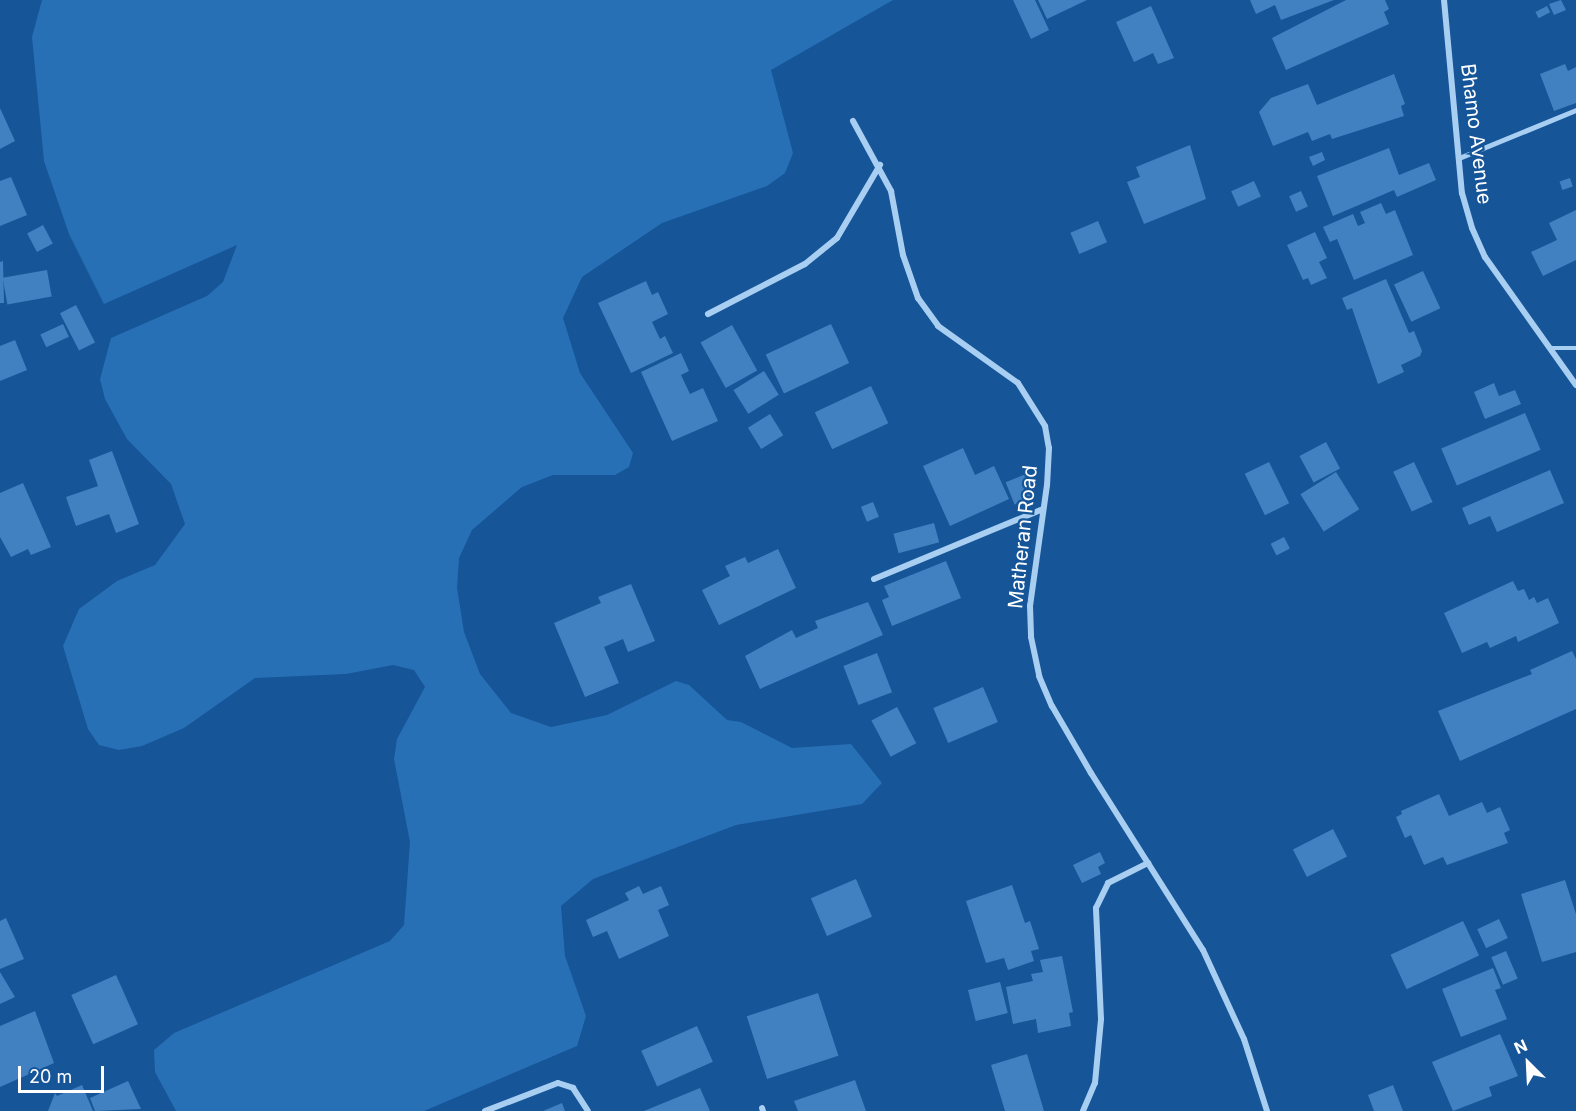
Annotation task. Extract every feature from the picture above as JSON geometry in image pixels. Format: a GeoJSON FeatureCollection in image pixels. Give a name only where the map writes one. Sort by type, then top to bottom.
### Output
{"type":"FeatureCollection","features":[{"type":"Feature","properties":{"kind":"street","name":"Bhamo Avenue"},"geometry":{"type":"LineString","coordinates":[[1444,0],[1462,193],[1485,256],[1576,385]]}},
{"type":"Feature","properties":{"kind":"street","name":"Matheran Road"},"geometry":{"type":"LineString","coordinates":[[853,121],[880,165],[891,191],[903,255],[918,298],[938,326],[1018,383],[1045,426],[1049,448],[1030,606],[1031,637],[1040,676],[1058,716],[1203,950],[1244,1039],[1267,1111]]}},
{"type":"Feature","properties":{"kind":"street"},"geometry":{"type":"LineString","coordinates":[[708,314],[805,264],[837,238],[880,165]]}},
{"type":"Feature","properties":{"kind":"street"},"geometry":{"type":"LineString","coordinates":[[874,579],[1043,509]]}},
{"type":"Feature","properties":{"kind":"street"},"geometry":{"type":"LineString","coordinates":[[1083,1111],[1095,1083],[1101,1019],[1096,908],[1108,883],[1148,863]]}},
{"type":"Feature","properties":{"kind":"street"},"geometry":{"type":"LineString","coordinates":[[485,1111],[558,1083],[573,1088],[588,1111]]}},
{"type":"Feature","properties":{"kind":"lane"},"geometry":{"type":"LineString","coordinates":[[1459,158],[1576,110]]}},
{"type":"Feature","properties":{"kind":"lane"},"geometry":{"type":"LineString","coordinates":[[1550,348],[1576,348]]}},
{"type":"Feature","properties":{"kind":"shaded area"},"geometry":{"type":"Polygon","coordinates":[[[42,0],[893,0],[771,70],[793,153],[785,173],[767,186],[662,223],[582,277],[563,318],[580,373],[633,453],[629,467],[615,475],[553,475],[522,487],[472,530],[459,558],[457,588],[464,632],[480,674],[511,713],[551,727],[607,715],[676,681],[689,685],[727,720],[741,722],[792,748],[851,744],[882,783],[862,804],[736,825],[593,879],[561,906],[565,956],[586,1016],[577,1046],[424,1111],[176,1111],[155,1072],[154,1050],[174,1033],[390,941],[404,925],[410,842],[394,759],[397,739],[425,687],[414,670],[393,665],[346,674],[255,678],[184,728],[142,746],[119,750],[99,745],[88,729],[63,646],[79,609],[117,581],[155,565],[185,524],[171,484],[127,439],[105,399],[100,379],[111,338],[207,296],[223,282],[237,245],[104,304],[69,234],[44,161],[32,37],[42,0]]]}},
{"type":"Feature","properties":{"kind":"building"},"geometry":{"type":"Polygon","coordinates":[[[1013,0],[1035,0],[1049,30],[1031,39],[1013,0]]]}},
{"type":"Feature","properties":{"kind":"building"},"geometry":{"type":"Polygon","coordinates":[[[1038,0],[1087,0],[1047,19],[1038,0]]]}},
{"type":"Feature","properties":{"kind":"building"},"geometry":{"type":"Polygon","coordinates":[[[1250,0],[1334,0],[1281,20],[1275,5],[1256,14],[1250,0]]]}},
{"type":"Feature","properties":{"kind":"building"},"geometry":{"type":"Polygon","coordinates":[[[1346,0],[1385,0],[1389,9],[1384,12],[1389,24],[1286,70],[1272,38],[1346,0]]]}},
{"type":"Feature","properties":{"kind":"building"},"geometry":{"type":"Polygon","coordinates":[[[1561,0],[1566,10],[1554,15],[1549,4],[1561,0]]]}},
{"type":"Feature","properties":{"kind":"building"},"geometry":{"type":"Polygon","coordinates":[[[1151,6],[1174,58],[1158,64],[1153,53],[1134,62],[1116,22],[1151,6]]]}},
{"type":"Feature","properties":{"kind":"building"},"geometry":{"type":"Polygon","coordinates":[[[1547,6],[1550,12],[1539,18],[1535,12],[1547,6]]]}},
{"type":"Feature","properties":{"kind":"building"},"geometry":{"type":"Polygon","coordinates":[[[1565,64],[1568,71],[1576,67],[1576,103],[1554,111],[1540,74],[1565,64]]]}},
{"type":"Feature","properties":{"kind":"building"},"geometry":{"type":"Polygon","coordinates":[[[1394,74],[1405,104],[1401,106],[1404,116],[1332,139],[1330,134],[1312,141],[1308,132],[1273,146],[1259,112],[1271,98],[1308,84],[1317,105],[1394,74]]]}},
{"type":"Feature","properties":{"kind":"building"},"geometry":{"type":"Polygon","coordinates":[[[0,108],[15,141],[0,149],[0,108]]]}},
{"type":"Feature","properties":{"kind":"building"},"geometry":{"type":"Polygon","coordinates":[[[1190,145],[1206,199],[1144,224],[1127,182],[1140,177],[1136,167],[1190,145]]]}},
{"type":"Feature","properties":{"kind":"building"},"geometry":{"type":"Polygon","coordinates":[[[1389,148],[1399,175],[1429,163],[1436,180],[1397,197],[1394,190],[1333,216],[1317,176],[1389,148]]]}},
{"type":"Feature","properties":{"kind":"building"},"geometry":{"type":"Polygon","coordinates":[[[1322,152],[1325,160],[1313,166],[1309,157],[1322,152]]]}},
{"type":"Feature","properties":{"kind":"building"},"geometry":{"type":"Polygon","coordinates":[[[11,177],[27,215],[0,226],[0,181],[11,177]]]}},
{"type":"Feature","properties":{"kind":"building"},"geometry":{"type":"Polygon","coordinates":[[[1570,178],[1573,187],[1562,190],[1560,181],[1570,178]]]}},
{"type":"Feature","properties":{"kind":"building"},"geometry":{"type":"Polygon","coordinates":[[[1254,181],[1261,197],[1238,207],[1231,191],[1254,181]]]}},
{"type":"Feature","properties":{"kind":"building"},"geometry":{"type":"Polygon","coordinates":[[[1301,191],[1308,207],[1296,212],[1289,196],[1301,191]]]}},
{"type":"Feature","properties":{"kind":"building"},"geometry":{"type":"Polygon","coordinates":[[[1381,203],[1386,214],[1395,210],[1413,255],[1354,280],[1337,239],[1330,242],[1323,227],[1353,214],[1358,226],[1365,223],[1360,212],[1381,203]]]}},
{"type":"Feature","properties":{"kind":"building"},"geometry":{"type":"Polygon","coordinates":[[[1576,210],[1576,260],[1543,276],[1531,252],[1557,240],[1549,223],[1576,210]]]}},
{"type":"Feature","properties":{"kind":"building"},"geometry":{"type":"Polygon","coordinates":[[[1098,221],[1107,242],[1079,254],[1070,233],[1098,221]]]}},
{"type":"Feature","properties":{"kind":"building"},"geometry":{"type":"Polygon","coordinates":[[[43,225],[53,244],[37,252],[27,233],[43,225]]]}},
{"type":"Feature","properties":{"kind":"building"},"geometry":{"type":"Polygon","coordinates":[[[1315,232],[1327,258],[1319,262],[1327,278],[1311,285],[1308,278],[1303,280],[1287,245],[1315,232]]]}},
{"type":"Feature","properties":{"kind":"building"},"geometry":{"type":"Polygon","coordinates":[[[3,261],[4,303],[0,303],[0,262],[3,261]]]}},
{"type":"Feature","properties":{"kind":"building"},"geometry":{"type":"Polygon","coordinates":[[[47,270],[52,297],[7,304],[3,278],[47,270]]]}},
{"type":"Feature","properties":{"kind":"building"},"geometry":{"type":"Polygon","coordinates":[[[1423,271],[1440,308],[1411,322],[1394,285],[1423,271]]]}},
{"type":"Feature","properties":{"kind":"building"},"geometry":{"type":"Polygon","coordinates":[[[1386,279],[1409,333],[1414,331],[1422,351],[1420,356],[1401,365],[1404,372],[1378,384],[1352,308],[1347,310],[1342,298],[1386,279]]]}},
{"type":"Feature","properties":{"kind":"building"},"geometry":{"type":"Polygon","coordinates":[[[646,281],[652,295],[658,292],[668,314],[652,322],[660,339],[665,336],[673,353],[631,373],[598,303],[646,281]]]}},
{"type":"Feature","properties":{"kind":"building"},"geometry":{"type":"Polygon","coordinates":[[[76,305],[95,342],[79,351],[60,313],[76,305]]]}},
{"type":"Feature","properties":{"kind":"building"},"geometry":{"type":"Polygon","coordinates":[[[63,324],[69,337],[46,347],[40,335],[63,324]]]}},
{"type":"Feature","properties":{"kind":"building"},"geometry":{"type":"Polygon","coordinates":[[[831,324],[849,363],[784,393],[766,354],[831,324]]]}},
{"type":"Feature","properties":{"kind":"building"},"geometry":{"type":"Polygon","coordinates":[[[732,325],[757,370],[726,388],[701,342],[732,325]]]}},
{"type":"Feature","properties":{"kind":"building"},"geometry":{"type":"Polygon","coordinates":[[[15,340],[27,370],[0,381],[0,346],[15,340]]]}},
{"type":"Feature","properties":{"kind":"building"},"geometry":{"type":"Polygon","coordinates":[[[681,353],[689,371],[681,375],[690,394],[703,388],[718,421],[672,441],[641,372],[681,353]]]}},
{"type":"Feature","properties":{"kind":"building"},"geometry":{"type":"Polygon","coordinates":[[[764,371],[779,395],[748,414],[733,390],[764,371]]]}},
{"type":"Feature","properties":{"kind":"building"},"geometry":{"type":"Polygon","coordinates":[[[1494,383],[1499,396],[1515,390],[1521,404],[1485,419],[1474,392],[1494,383]]]}},
{"type":"Feature","properties":{"kind":"building"},"geometry":{"type":"Polygon","coordinates":[[[871,386],[888,423],[832,449],[815,412],[871,386]]]}},
{"type":"Feature","properties":{"kind":"building"},"geometry":{"type":"Polygon","coordinates":[[[1525,413],[1541,450],[1457,485],[1441,449],[1525,413]]]}},
{"type":"Feature","properties":{"kind":"building"},"geometry":{"type":"Polygon","coordinates":[[[770,414],[783,435],[761,449],[748,428],[770,414]]]}},
{"type":"Feature","properties":{"kind":"building"},"geometry":{"type":"Polygon","coordinates":[[[1326,442],[1340,468],[1314,483],[1300,456],[1326,442]]]}},
{"type":"Feature","properties":{"kind":"building"},"geometry":{"type":"Polygon","coordinates":[[[963,448],[975,475],[994,466],[1009,499],[950,526],[923,466],[963,448]]]}},
{"type":"Feature","properties":{"kind":"building"},"geometry":{"type":"Polygon","coordinates":[[[112,451],[139,524],[116,533],[109,514],[76,526],[66,497],[98,486],[89,460],[112,451]]]}},
{"type":"Feature","properties":{"kind":"building"},"geometry":{"type":"Polygon","coordinates":[[[1269,462],[1289,503],[1265,515],[1245,474],[1269,462]]]}},
{"type":"Feature","properties":{"kind":"building"},"geometry":{"type":"Polygon","coordinates":[[[1414,462],[1433,502],[1412,512],[1393,472],[1414,462]]]}},
{"type":"Feature","properties":{"kind":"building"},"geometry":{"type":"Polygon","coordinates":[[[1550,470],[1564,503],[1497,532],[1490,516],[1469,525],[1462,508],[1550,470]]]}},
{"type":"Feature","properties":{"kind":"building"},"geometry":{"type":"Polygon","coordinates":[[[1336,472],[1359,509],[1324,532],[1300,494],[1336,472]]]}},
{"type":"Feature","properties":{"kind":"building"},"geometry":{"type":"Polygon","coordinates":[[[1026,474],[1035,496],[1015,504],[1006,482],[1026,474]]]}},
{"type":"Feature","properties":{"kind":"building"},"geometry":{"type":"Polygon","coordinates":[[[23,483],[51,547],[31,555],[28,549],[11,557],[0,537],[0,493],[23,483]]]}},
{"type":"Feature","properties":{"kind":"building"},"geometry":{"type":"Polygon","coordinates":[[[873,502],[879,517],[867,522],[861,507],[873,502]]]}},
{"type":"Feature","properties":{"kind":"building"},"geometry":{"type":"Polygon","coordinates":[[[934,523],[939,542],[899,553],[893,534],[934,523]]]}},
{"type":"Feature","properties":{"kind":"building"},"geometry":{"type":"Polygon","coordinates":[[[1284,537],[1290,549],[1277,555],[1271,544],[1284,537]]]}},
{"type":"Feature","properties":{"kind":"building"},"geometry":{"type":"Polygon","coordinates":[[[778,549],[796,588],[719,625],[702,590],[730,576],[725,566],[745,557],[748,563],[778,549]]]}},
{"type":"Feature","properties":{"kind":"building"},"geometry":{"type":"Polygon","coordinates":[[[946,561],[961,598],[892,626],[882,600],[889,597],[884,586],[946,561]]]}},
{"type":"Feature","properties":{"kind":"building"},"geometry":{"type":"Polygon","coordinates":[[[1513,581],[1518,591],[1524,589],[1529,600],[1534,597],[1537,603],[1548,598],[1559,623],[1518,642],[1516,636],[1490,648],[1487,642],[1462,653],[1444,613],[1513,581]]]}},
{"type":"Feature","properties":{"kind":"building"},"geometry":{"type":"Polygon","coordinates":[[[631,584],[655,641],[628,652],[623,639],[604,647],[619,683],[585,697],[554,623],[601,603],[598,597],[631,584]]]}},
{"type":"Feature","properties":{"kind":"building"},"geometry":{"type":"Polygon","coordinates":[[[868,602],[883,635],[760,689],[745,656],[792,630],[796,638],[818,628],[815,621],[868,602]]]}},
{"type":"Feature","properties":{"kind":"building"},"geometry":{"type":"Polygon","coordinates":[[[1572,651],[1576,659],[1576,709],[1460,761],[1438,711],[1532,674],[1530,670],[1572,651]]]}},
{"type":"Feature","properties":{"kind":"building"},"geometry":{"type":"Polygon","coordinates":[[[877,653],[892,692],[858,705],[843,666],[877,653]]]}},
{"type":"Feature","properties":{"kind":"building"},"geometry":{"type":"Polygon","coordinates":[[[983,687],[998,722],[948,743],[933,708],[983,687]]]}},
{"type":"Feature","properties":{"kind":"building"},"geometry":{"type":"Polygon","coordinates":[[[897,707],[916,743],[891,757],[871,721],[897,707]]]}},
{"type":"Feature","properties":{"kind":"building"},"geometry":{"type":"Polygon","coordinates":[[[1439,794],[1449,816],[1482,802],[1487,813],[1500,807],[1510,830],[1504,833],[1508,843],[1447,865],[1443,857],[1424,865],[1411,835],[1405,838],[1396,817],[1402,814],[1401,811],[1439,794]]]}},
{"type":"Feature","properties":{"kind":"building"},"geometry":{"type":"Polygon","coordinates":[[[1333,829],[1347,857],[1307,877],[1293,849],[1333,829]]]}},
{"type":"Feature","properties":{"kind":"building"},"geometry":{"type":"Polygon","coordinates":[[[1100,852],[1105,863],[1098,867],[1101,874],[1082,883],[1073,865],[1100,852]]]}},
{"type":"Feature","properties":{"kind":"building"},"geometry":{"type":"Polygon","coordinates":[[[856,879],[872,917],[827,936],[811,898],[856,879]]]}},
{"type":"Feature","properties":{"kind":"building"},"geometry":{"type":"Polygon","coordinates":[[[1565,880],[1576,914],[1576,952],[1542,962],[1521,894],[1565,880]]]}},
{"type":"Feature","properties":{"kind":"building"},"geometry":{"type":"Polygon","coordinates":[[[1012,885],[1025,923],[1030,921],[1039,949],[1031,951],[1034,961],[1008,970],[1004,958],[986,963],[966,901],[1012,885]]]}},
{"type":"Feature","properties":{"kind":"building"},"geometry":{"type":"Polygon","coordinates":[[[639,886],[643,894],[661,886],[669,905],[658,910],[669,936],[619,959],[607,931],[593,937],[586,920],[629,900],[625,893],[639,886]]]}},
{"type":"Feature","properties":{"kind":"building"},"geometry":{"type":"Polygon","coordinates":[[[6,918],[24,959],[0,969],[0,921],[6,918]]]}},
{"type":"Feature","properties":{"kind":"building"},"geometry":{"type":"Polygon","coordinates":[[[1499,919],[1508,938],[1486,948],[1477,929],[1499,919]]]}},
{"type":"Feature","properties":{"kind":"building"},"geometry":{"type":"Polygon","coordinates":[[[1463,921],[1479,955],[1407,989],[1390,955],[1463,921]]]}},
{"type":"Feature","properties":{"kind":"building"},"geometry":{"type":"Polygon","coordinates":[[[1506,951],[1518,979],[1503,985],[1491,957],[1506,951]]]}},
{"type":"Feature","properties":{"kind":"building"},"geometry":{"type":"Polygon","coordinates":[[[1062,956],[1073,1012],[1069,1013],[1071,1026],[1038,1033],[1036,1019],[1013,1024],[1006,987],[1033,981],[1031,974],[1043,972],[1040,960],[1062,956]]]}},
{"type":"Feature","properties":{"kind":"building"},"geometry":{"type":"Polygon","coordinates":[[[1493,968],[1501,988],[1495,990],[1507,1019],[1461,1037],[1442,989],[1493,968]]]}},
{"type":"Feature","properties":{"kind":"building"},"geometry":{"type":"Polygon","coordinates":[[[0,972],[15,997],[0,1004],[0,972]]]}},
{"type":"Feature","properties":{"kind":"building"},"geometry":{"type":"Polygon","coordinates":[[[116,975],[138,1024],[93,1044],[71,995],[116,975]]]}},
{"type":"Feature","properties":{"kind":"building"},"geometry":{"type":"Polygon","coordinates":[[[1000,982],[1008,1013],[976,1021],[968,990],[1000,982]]]}},
{"type":"Feature","properties":{"kind":"building"},"geometry":{"type":"Polygon","coordinates":[[[818,993],[838,1056],[767,1079],[747,1016],[818,993]]]}},
{"type":"Feature","properties":{"kind":"building"},"geometry":{"type":"Polygon","coordinates":[[[35,1011],[54,1063],[0,1087],[0,1026],[35,1011]]]}},
{"type":"Feature","properties":{"kind":"building"},"geometry":{"type":"Polygon","coordinates":[[[697,1026],[713,1062],[657,1086],[641,1051],[697,1026]]]}},
{"type":"Feature","properties":{"kind":"building"},"geometry":{"type":"Polygon","coordinates":[[[1500,1034],[1518,1076],[1489,1087],[1492,1096],[1453,1111],[1432,1062],[1500,1034]]]}},
{"type":"Feature","properties":{"kind":"building"},"geometry":{"type":"Polygon","coordinates":[[[1027,1054],[1044,1111],[1005,1111],[991,1065],[1027,1054]]]}},
{"type":"Feature","properties":{"kind":"building"},"geometry":{"type":"Polygon","coordinates":[[[855,1080],[866,1111],[798,1111],[794,1101],[855,1080]]]}},
{"type":"Feature","properties":{"kind":"building"},"geometry":{"type":"Polygon","coordinates":[[[128,1081],[141,1109],[95,1111],[90,1098],[128,1081]]]}},
{"type":"Feature","properties":{"kind":"building"},"geometry":{"type":"Polygon","coordinates":[[[82,1085],[93,1111],[48,1111],[55,1093],[57,1096],[82,1085]]]}},
{"type":"Feature","properties":{"kind":"building"},"geometry":{"type":"Polygon","coordinates":[[[1393,1085],[1403,1111],[1374,1111],[1368,1095],[1393,1085]]]}},
{"type":"Feature","properties":{"kind":"building"},"geometry":{"type":"Polygon","coordinates":[[[700,1088],[710,1111],[644,1111],[700,1088]]]}},
{"type":"Feature","properties":{"kind":"building"},"geometry":{"type":"Polygon","coordinates":[[[562,1103],[565,1111],[543,1111],[562,1103]]]}}]}
